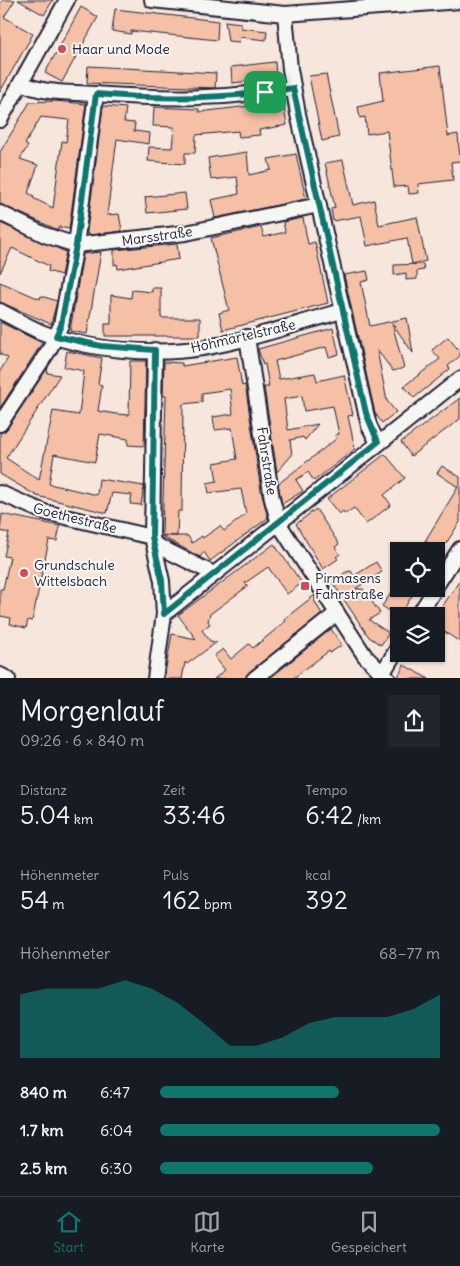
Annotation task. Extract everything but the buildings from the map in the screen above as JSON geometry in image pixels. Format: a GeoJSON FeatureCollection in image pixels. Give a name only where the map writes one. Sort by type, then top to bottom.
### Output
{"type":"FeatureCollection","features":[{"type":"Feature","properties":{"kind":"street"},"geometry":{"type":"LineString","coordinates":[[0,120],[67,0]]}},
{"type":"Feature","properties":{"kind":"street"},"geometry":{"type":"LineString","coordinates":[[152,0],[285,14],[460,1]]}},
{"type":"Feature","properties":{"kind":"street"},"geometry":{"type":"LineString","coordinates":[[285,14],[293,88],[367,419],[378,442]]}},
{"type":"Feature","properties":{"kind":"street"},"geometry":{"type":"LineString","coordinates":[[22,83],[44,90],[201,98],[237,96],[293,88]]}},
{"type":"Feature","properties":{"kind":"street"},"geometry":{"type":"LineString","coordinates":[[0,424],[56,336],[61,325],[76,245],[96,94]]}},
{"type":"Feature","properties":{"kind":"street","name":"Marsstraße"},"geometry":{"type":"LineString","coordinates":[[0,213],[45,235],[76,245],[102,244],[193,232],[319,205]]}},
{"type":"Feature","properties":{"kind":"street","name":"Hohmärtelstraße"},"geometry":{"type":"LineString","coordinates":[[0,311],[33,328],[56,336],[101,346],[155,350],[201,348],[342,311]]}},
{"type":"Feature","properties":{"kind":"street","name":"Fahrstraße"},"geometry":{"type":"LineString","coordinates":[[248,337],[272,499],[279,524],[365,656],[383,677]]}},
{"type":"Feature","properties":{"kind":"street"},"geometry":{"type":"LineString","coordinates":[[155,350],[153,540],[162,580],[164,614],[155,678]]}},
{"type":"Feature","properties":{"kind":"street"},"geometry":{"type":"LineString","coordinates":[[164,614],[279,524],[378,442],[460,379]]}},
{"type":"Feature","properties":{"kind":"street","name":"Goethestraße"},"geometry":{"type":"LineString","coordinates":[[0,493],[26,506],[44,512],[153,540],[214,574]]}},
{"type":"Feature","properties":{"kind":"street"},"geometry":{"type":"LineString","coordinates":[[445,573],[460,549]]}},
{"type":"Feature","properties":{"kind":"street"},"geometry":{"type":"LineString","coordinates":[[254,678],[337,613]]}},
{"type":"Feature","properties":{"kind":"street"},"geometry":{"type":"LineString","coordinates":[[383,677],[391,662]]}},
{"type":"Feature","properties":{"kind":"street"},"geometry":{"type":"LineString","coordinates":[[0,674],[8,678]]}},
{"type":"Feature","properties":{"kind":"place","name":"Haar und Mode"},"geometry":{"type":"Point","coordinates":[62,49]}},
{"type":"Feature","properties":{"kind":"place","name":"Grundschule Wittelsbach"},"geometry":{"type":"Point","coordinates":[24,573]}},
{"type":"Feature","properties":{"kind":"place","name":"Pirmasens Fahrstraße"},"geometry":{"type":"Point","coordinates":[305,586]}},
{"type":"Feature","properties":{"kind":"route"},"geometry":{"type":"LineString","coordinates":[[293,88],[369,426],[378,442],[279,524],[164,614],[162,580],[152,537],[155,350],[101,346],[69,341],[56,336],[61,325],[76,245],[96,94],[201,98],[265,92],[293,88]]}}]}
